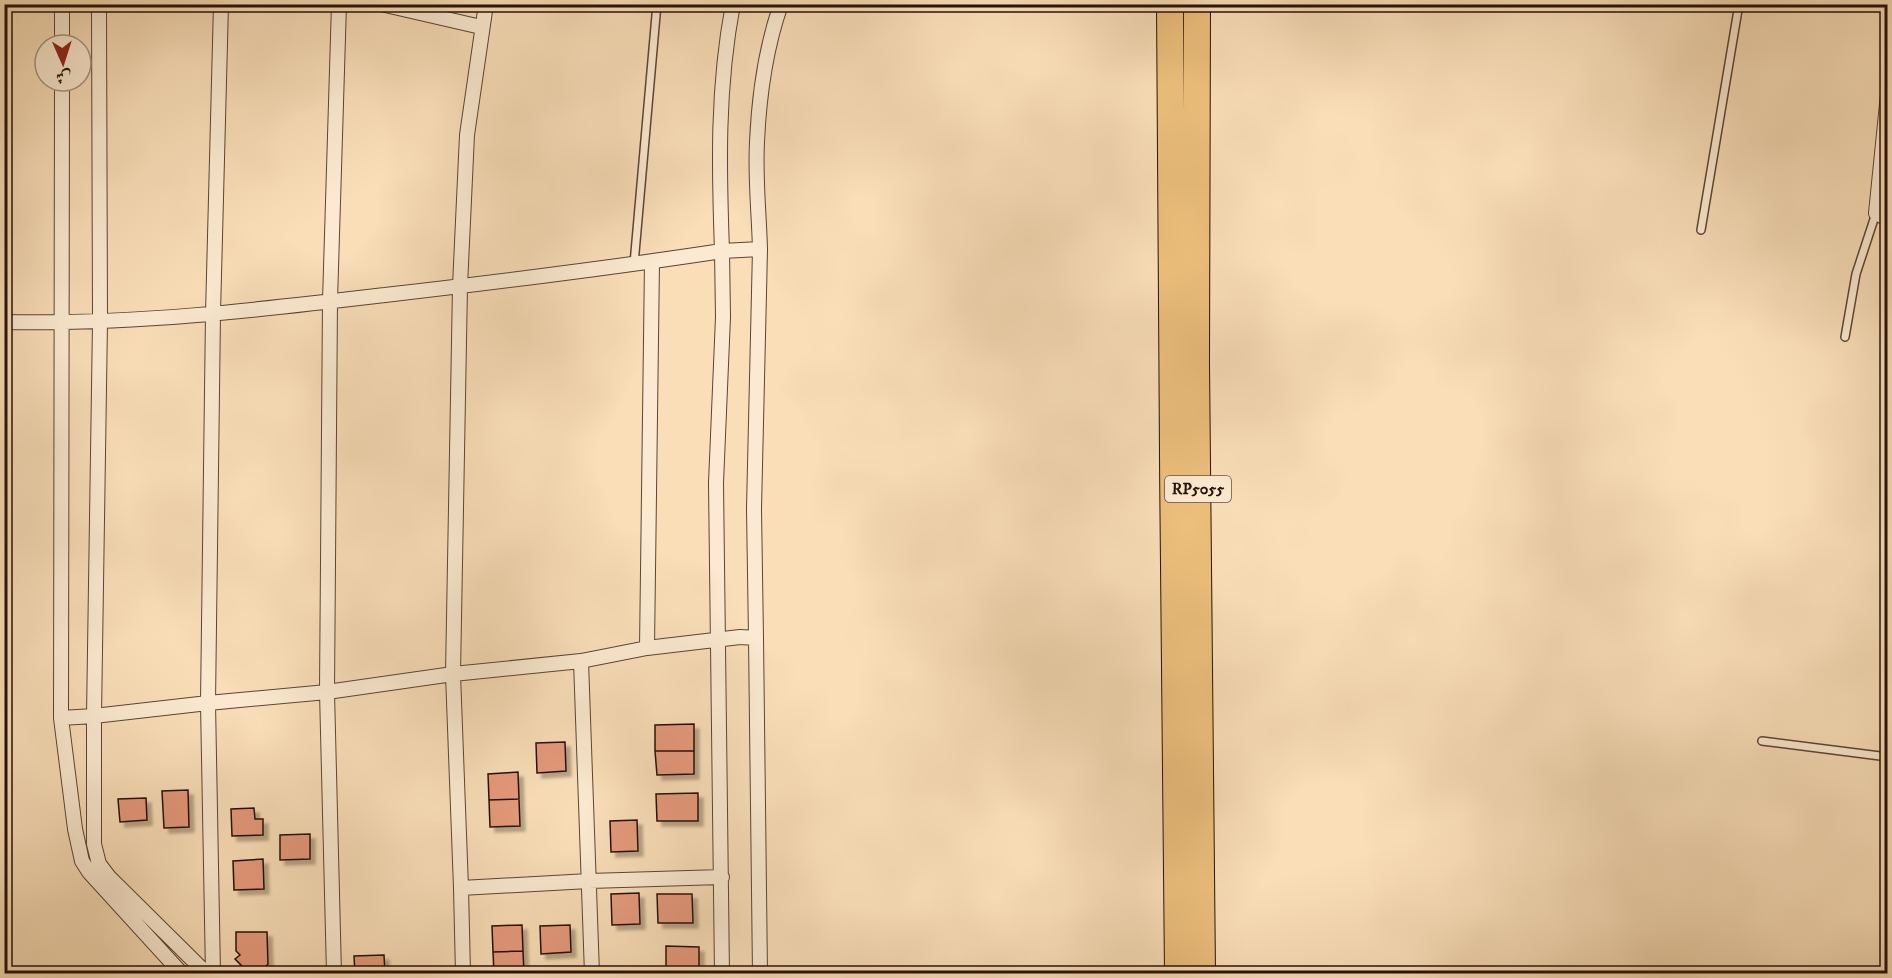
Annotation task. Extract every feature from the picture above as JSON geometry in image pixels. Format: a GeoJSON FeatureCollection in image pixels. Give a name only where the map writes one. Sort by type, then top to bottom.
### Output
{"type":"FeatureCollection","features":[{"type":"Feature","properties":{"kind":"highway","name":"RP5055"},"geometry":{"type":"LineString","coordinates":[[1170,4],[1171,357],[1178,974]]}},
{"type":"Feature","properties":{"kind":"highway","name":"RP5055"},"geometry":{"type":"LineString","coordinates":[[1197,4],[1196,340],[1202,974]]}},
{"type":"Feature","properties":{"kind":"street"},"geometry":{"type":"LineString","coordinates":[[62,4],[62,33]]}},
{"type":"Feature","properties":{"kind":"street"},"geometry":{"type":"LineString","coordinates":[[99,4],[100,322],[94,843],[99,864],[109,877],[207,974]]}},
{"type":"Feature","properties":{"kind":"street"},"geometry":{"type":"LineString","coordinates":[[213,974],[208,703],[213,314],[221,4]]}},
{"type":"Feature","properties":{"kind":"street"},"geometry":{"type":"LineString","coordinates":[[334,974],[327,692],[330,301],[339,4]]}},
{"type":"Feature","properties":{"kind":"street"},"geometry":{"type":"LineString","coordinates":[[381,4],[481,27]]}},
{"type":"Feature","properties":{"kind":"street"},"geometry":{"type":"LineString","coordinates":[[463,974],[453,674],[460,286],[467,135],[486,4]]}},
{"type":"Feature","properties":{"kind":"street"},"geometry":{"type":"LineString","coordinates":[[722,974],[716,483],[723,316],[719,136],[722,78],[733,4]]}},
{"type":"Feature","properties":{"kind":"street"},"geometry":{"type":"LineString","coordinates":[[760,974],[754,509],[760,249],[757,142],[764,80],[771,40],[781,4]]}},
{"type":"Feature","properties":{"kind":"street"},"geometry":{"type":"LineString","coordinates":[[62,93],[61,718],[75,829],[82,861],[99,885],[182,974]]}},
{"type":"Feature","properties":{"kind":"street"},"geometry":{"type":"LineString","coordinates":[[1882,216],[1887,94]]}},
{"type":"Feature","properties":{"kind":"street"},"geometry":{"type":"LineString","coordinates":[[4,322],[100,322],[213,314],[460,286],[722,251],[760,249]]}},
{"type":"Feature","properties":{"kind":"street"},"geometry":{"type":"LineString","coordinates":[[647,648],[652,262]]}},
{"type":"Feature","properties":{"kind":"street"},"geometry":{"type":"LineString","coordinates":[[61,718],[327,692],[453,674],[581,661],[647,648],[740,637],[756,638]]}},
{"type":"Feature","properties":{"kind":"street"},"geometry":{"type":"LineString","coordinates":[[581,661],[592,974]]}},
{"type":"Feature","properties":{"kind":"street"},"geometry":{"type":"LineString","coordinates":[[461,888],[722,877]]}},
{"type":"Feature","properties":{"kind":"lane"},"geometry":{"type":"LineString","coordinates":[[634,264],[657,4]]}},
{"type":"Feature","properties":{"kind":"lane"},"geometry":{"type":"LineString","coordinates":[[1701,230],[1738,4]]}},
{"type":"Feature","properties":{"kind":"lane"},"geometry":{"type":"LineString","coordinates":[[1845,337],[1856,274],[1882,216]]}},
{"type":"Feature","properties":{"kind":"lane"},"geometry":{"type":"LineString","coordinates":[[1762,741],[1887,757]]}},
{"type":"Feature","properties":{"kind":"building"},"geometry":{"type":"Polygon","coordinates":[[[694,724],[694,751],[655,751],[655,725],[694,724]]]}},
{"type":"Feature","properties":{"kind":"building"},"geometry":{"type":"Polygon","coordinates":[[[565,742],[566,771],[537,773],[536,743],[565,742]]]}},
{"type":"Feature","properties":{"kind":"building"},"geometry":{"type":"Polygon","coordinates":[[[655,751],[694,751],[694,774],[657,775],[655,751]]]}},
{"type":"Feature","properties":{"kind":"building"},"geometry":{"type":"Polygon","coordinates":[[[518,772],[519,799],[489,800],[488,774],[518,772]]]}},
{"type":"Feature","properties":{"kind":"building"},"geometry":{"type":"Polygon","coordinates":[[[188,790],[189,827],[164,828],[162,791],[188,790]]]}},
{"type":"Feature","properties":{"kind":"building"},"geometry":{"type":"Polygon","coordinates":[[[698,793],[698,821],[657,821],[656,794],[698,793]]]}},
{"type":"Feature","properties":{"kind":"building"},"geometry":{"type":"Polygon","coordinates":[[[146,798],[147,820],[120,822],[118,799],[146,798]]]}},
{"type":"Feature","properties":{"kind":"building"},"geometry":{"type":"Polygon","coordinates":[[[519,799],[520,826],[490,827],[489,800],[519,799]]]}},
{"type":"Feature","properties":{"kind":"building"},"geometry":{"type":"Polygon","coordinates":[[[254,808],[255,819],[263,819],[263,835],[232,836],[231,809],[254,808]]]}},
{"type":"Feature","properties":{"kind":"building"},"geometry":{"type":"Polygon","coordinates":[[[637,820],[638,851],[611,852],[610,821],[637,820]]]}},
{"type":"Feature","properties":{"kind":"building"},"geometry":{"type":"Polygon","coordinates":[[[310,834],[310,859],[280,860],[280,835],[310,834]]]}},
{"type":"Feature","properties":{"kind":"building"},"geometry":{"type":"Polygon","coordinates":[[[263,859],[264,889],[234,890],[233,861],[263,859]]]}},
{"type":"Feature","properties":{"kind":"building"},"geometry":{"type":"Polygon","coordinates":[[[639,893],[640,924],[612,925],[611,894],[639,893]]]}},
{"type":"Feature","properties":{"kind":"building"},"geometry":{"type":"Polygon","coordinates":[[[657,894],[692,894],[693,923],[658,923],[657,894]]]}},
{"type":"Feature","properties":{"kind":"building"},"geometry":{"type":"Polygon","coordinates":[[[522,925],[523,951],[493,952],[492,926],[522,925]]]}},
{"type":"Feature","properties":{"kind":"building"},"geometry":{"type":"Polygon","coordinates":[[[570,925],[571,952],[541,954],[540,926],[570,925]]]}},
{"type":"Feature","properties":{"kind":"building"},"geometry":{"type":"Polygon","coordinates":[[[236,932],[267,932],[268,964],[259,974],[250,974],[235,959],[240,955],[236,951],[236,932]]]}},
{"type":"Feature","properties":{"kind":"building"},"geometry":{"type":"Polygon","coordinates":[[[666,946],[699,947],[699,969],[666,969],[666,946]]]}},
{"type":"Feature","properties":{"kind":"building"},"geometry":{"type":"Polygon","coordinates":[[[523,951],[524,974],[494,974],[493,952],[523,951]]]}},
{"type":"Feature","properties":{"kind":"building"},"geometry":{"type":"Polygon","coordinates":[[[384,955],[385,974],[355,974],[354,956],[384,955]]]}},
{"type":"Feature","properties":{"kind":"building"},"geometry":{"type":"Polygon","coordinates":[[[615,969],[643,969],[643,974],[615,974],[615,969]]]}},
{"type":"Feature","properties":{"kind":"building"},"geometry":{"type":"Polygon","coordinates":[[[666,969],[690,969],[690,974],[666,974],[666,969]]]}},
{"type":"Feature","properties":{"kind":"building"},"geometry":{"type":"Polygon","coordinates":[[[288,971],[312,972],[312,974],[288,974],[288,971]]]}}]}
